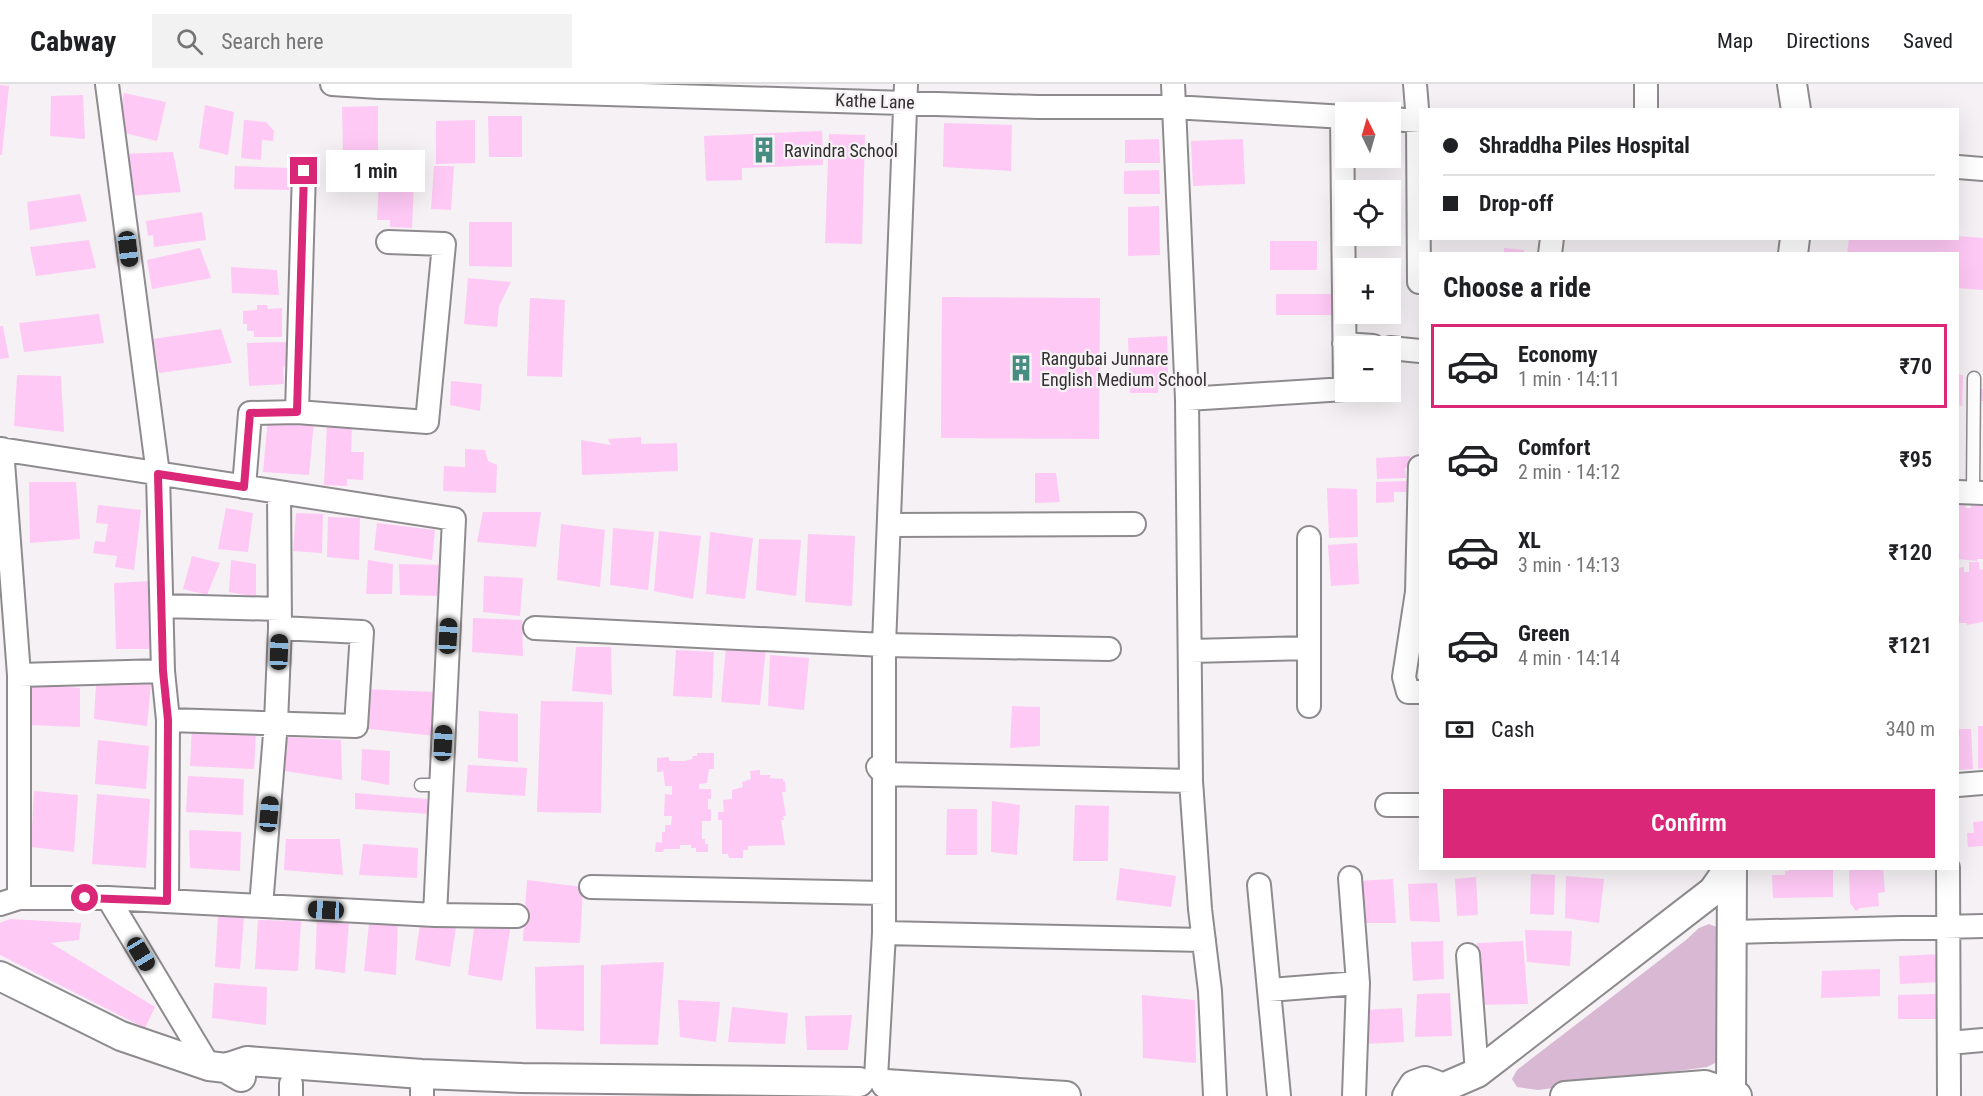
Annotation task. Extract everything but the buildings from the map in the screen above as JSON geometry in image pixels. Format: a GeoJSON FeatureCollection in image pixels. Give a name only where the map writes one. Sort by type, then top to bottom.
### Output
{"type":"FeatureCollection","features":[{"type":"Feature","properties":{"kind":"street"},"geometry":{"type":"LineString","coordinates":[[107,84],[158,474],[163,671],[168,720],[167,901]]}},
{"type":"Feature","properties":{"kind":"street","name":"Kathe Lane"},"geometry":{"type":"LineString","coordinates":[[332,84],[906,93],[1038,107],[1173,107],[1335,116]]}},
{"type":"Feature","properties":{"kind":"street"},"geometry":{"type":"LineString","coordinates":[[1173,84],[1187,399],[1191,781],[1200,909],[1210,991],[1215,1096]]}},
{"type":"Feature","properties":{"kind":"street"},"geometry":{"type":"LineString","coordinates":[[1415,84],[1419,121],[1419,282]]}},
{"type":"Feature","properties":{"kind":"street"},"geometry":{"type":"LineString","coordinates":[[1646,84],[1646,108]]}},
{"type":"Feature","properties":{"kind":"street"},"geometry":{"type":"LineString","coordinates":[[1792,84],[1796,108]]}},
{"type":"Feature","properties":{"kind":"street"},"geometry":{"type":"LineString","coordinates":[[873,1087],[884,933],[881,771],[884,645],[906,93]]}},
{"type":"Feature","properties":{"kind":"street"},"geometry":{"type":"LineString","coordinates":[[1401,120],[1419,121]]}},
{"type":"Feature","properties":{"kind":"street"},"geometry":{"type":"LineString","coordinates":[[1959,167],[1983,170]]}},
{"type":"Feature","properties":{"kind":"street"},"geometry":{"type":"LineString","coordinates":[[1344,168],[1344,336]]}},
{"type":"Feature","properties":{"kind":"street"},"geometry":{"type":"LineString","coordinates":[[297,412],[304,171]]}},
{"type":"Feature","properties":{"kind":"street"},"geometry":{"type":"LineString","coordinates":[[244,487],[250,413],[297,412],[427,422],[444,244],[388,242]]}},
{"type":"Feature","properties":{"kind":"street"},"geometry":{"type":"LineString","coordinates":[[1401,349],[1419,351]]}},
{"type":"Feature","properties":{"kind":"street"},"geometry":{"type":"LineString","coordinates":[[1187,399],[1335,391]]}},
{"type":"Feature","properties":{"kind":"street"},"geometry":{"type":"LineString","coordinates":[[435,915],[431,785],[454,519],[1,449],[19,675],[9,901],[108,898],[435,915],[517,916]]}},
{"type":"Feature","properties":{"kind":"street"},"geometry":{"type":"LineString","coordinates":[[261,906],[276,722],[280,619],[279,492]]}},
{"type":"Feature","properties":{"kind":"street"},"geometry":{"type":"LineString","coordinates":[[889,525],[1134,524]]}},
{"type":"Feature","properties":{"kind":"street"},"geometry":{"type":"LineString","coordinates":[[1309,538],[1310,706]]}},
{"type":"Feature","properties":{"kind":"street"},"geometry":{"type":"LineString","coordinates":[[1419,592],[1404,677],[1408,692],[1419,692]]}},
{"type":"Feature","properties":{"kind":"street"},"geometry":{"type":"LineString","coordinates":[[162,606],[280,619],[362,632],[356,726],[168,720]]}},
{"type":"Feature","properties":{"kind":"street"},"geometry":{"type":"LineString","coordinates":[[535,628],[884,645],[1108,649]]}},
{"type":"Feature","properties":{"kind":"street"},"geometry":{"type":"LineString","coordinates":[[1190,651],[1309,648]]}},
{"type":"Feature","properties":{"kind":"street"},"geometry":{"type":"LineString","coordinates":[[19,675],[163,671]]}},
{"type":"Feature","properties":{"kind":"street"},"geometry":{"type":"LineString","coordinates":[[881,771],[1191,781]]}},
{"type":"Feature","properties":{"kind":"street"},"geometry":{"type":"LineString","coordinates":[[1959,785],[1983,783]]}},
{"type":"Feature","properties":{"kind":"street"},"geometry":{"type":"LineString","coordinates":[[1387,806],[1419,805]]}},
{"type":"Feature","properties":{"kind":"street"},"geometry":{"type":"LineString","coordinates":[[1405,1095],[1419,1082],[1431,1082],[1441,1093],[1477,1073],[1713,891],[1729,870]]}},
{"type":"Feature","properties":{"kind":"street"},"geometry":{"type":"LineString","coordinates":[[1565,1096],[1682,1091],[1705,1085],[1734,1095],[1730,870]]}},
{"type":"Feature","properties":{"kind":"street"},"geometry":{"type":"LineString","coordinates":[[1948,870],[1949,1096]]}},
{"type":"Feature","properties":{"kind":"street"},"geometry":{"type":"LineString","coordinates":[[1350,878],[1358,982],[1354,1096]]}},
{"type":"Feature","properties":{"kind":"street"},"geometry":{"type":"LineString","coordinates":[[1259,885],[1279,1096]]}},
{"type":"Feature","properties":{"kind":"street"},"geometry":{"type":"LineString","coordinates":[[591,887],[884,893]]}},
{"type":"Feature","properties":{"kind":"street"},"geometry":{"type":"LineString","coordinates":[[108,898],[217,1067]]}},
{"type":"Feature","properties":{"kind":"street"},"geometry":{"type":"LineString","coordinates":[[1732,932],[1983,926]]}},
{"type":"Feature","properties":{"kind":"street"},"geometry":{"type":"LineString","coordinates":[[884,933],[1204,940]]}},
{"type":"Feature","properties":{"kind":"street"},"geometry":{"type":"LineString","coordinates":[[1468,955],[1477,1073]]}},
{"type":"Feature","properties":{"kind":"street"},"geometry":{"type":"LineString","coordinates":[[0,976],[121,1036],[217,1067],[242,1078],[291,1090],[422,1087],[745,1089],[873,1087],[1066,1096]]}},
{"type":"Feature","properties":{"kind":"street"},"geometry":{"type":"LineString","coordinates":[[1269,990],[1358,982]]}},
{"type":"Feature","properties":{"kind":"street"},"geometry":{"type":"LineString","coordinates":[[1949,1043],[1983,1040]]}},
{"type":"Feature","properties":{"kind":"street"},"geometry":{"type":"LineString","coordinates":[[217,1067],[247,1061],[422,1087]]}},
{"type":"Feature","properties":{"kind":"street"},"geometry":{"type":"LineString","coordinates":[[574,1088],[608,1096]]}},
{"type":"Feature","properties":{"kind":"lane"},"geometry":{"type":"LineString","coordinates":[[1971,492],[1974,378]]}},
{"type":"Feature","properties":{"kind":"shaded area"},"geometry":{"type":"Polygon","coordinates":[[[1709,924],[1719,928],[1719,1061],[1707,1067],[1538,1090],[1517,1087],[1512,1079],[1517,1070],[1699,928],[1709,924]]]}},
{"type":"Feature","properties":{"kind":"place","name":"Ravindra School"},"geometry":{"type":"Point","coordinates":[764,150]}},
{"type":"Feature","properties":{"kind":"place","name":"Rangubai Junnare English Medium School"},"geometry":{"type":"Point","coordinates":[1021,368]}},
{"type":"Feature","properties":{"kind":"route"},"geometry":{"type":"LineString","coordinates":[[85,898],[167,901],[168,720],[163,671],[158,474],[244,487],[250,413],[297,412],[304,171]]}}]}
